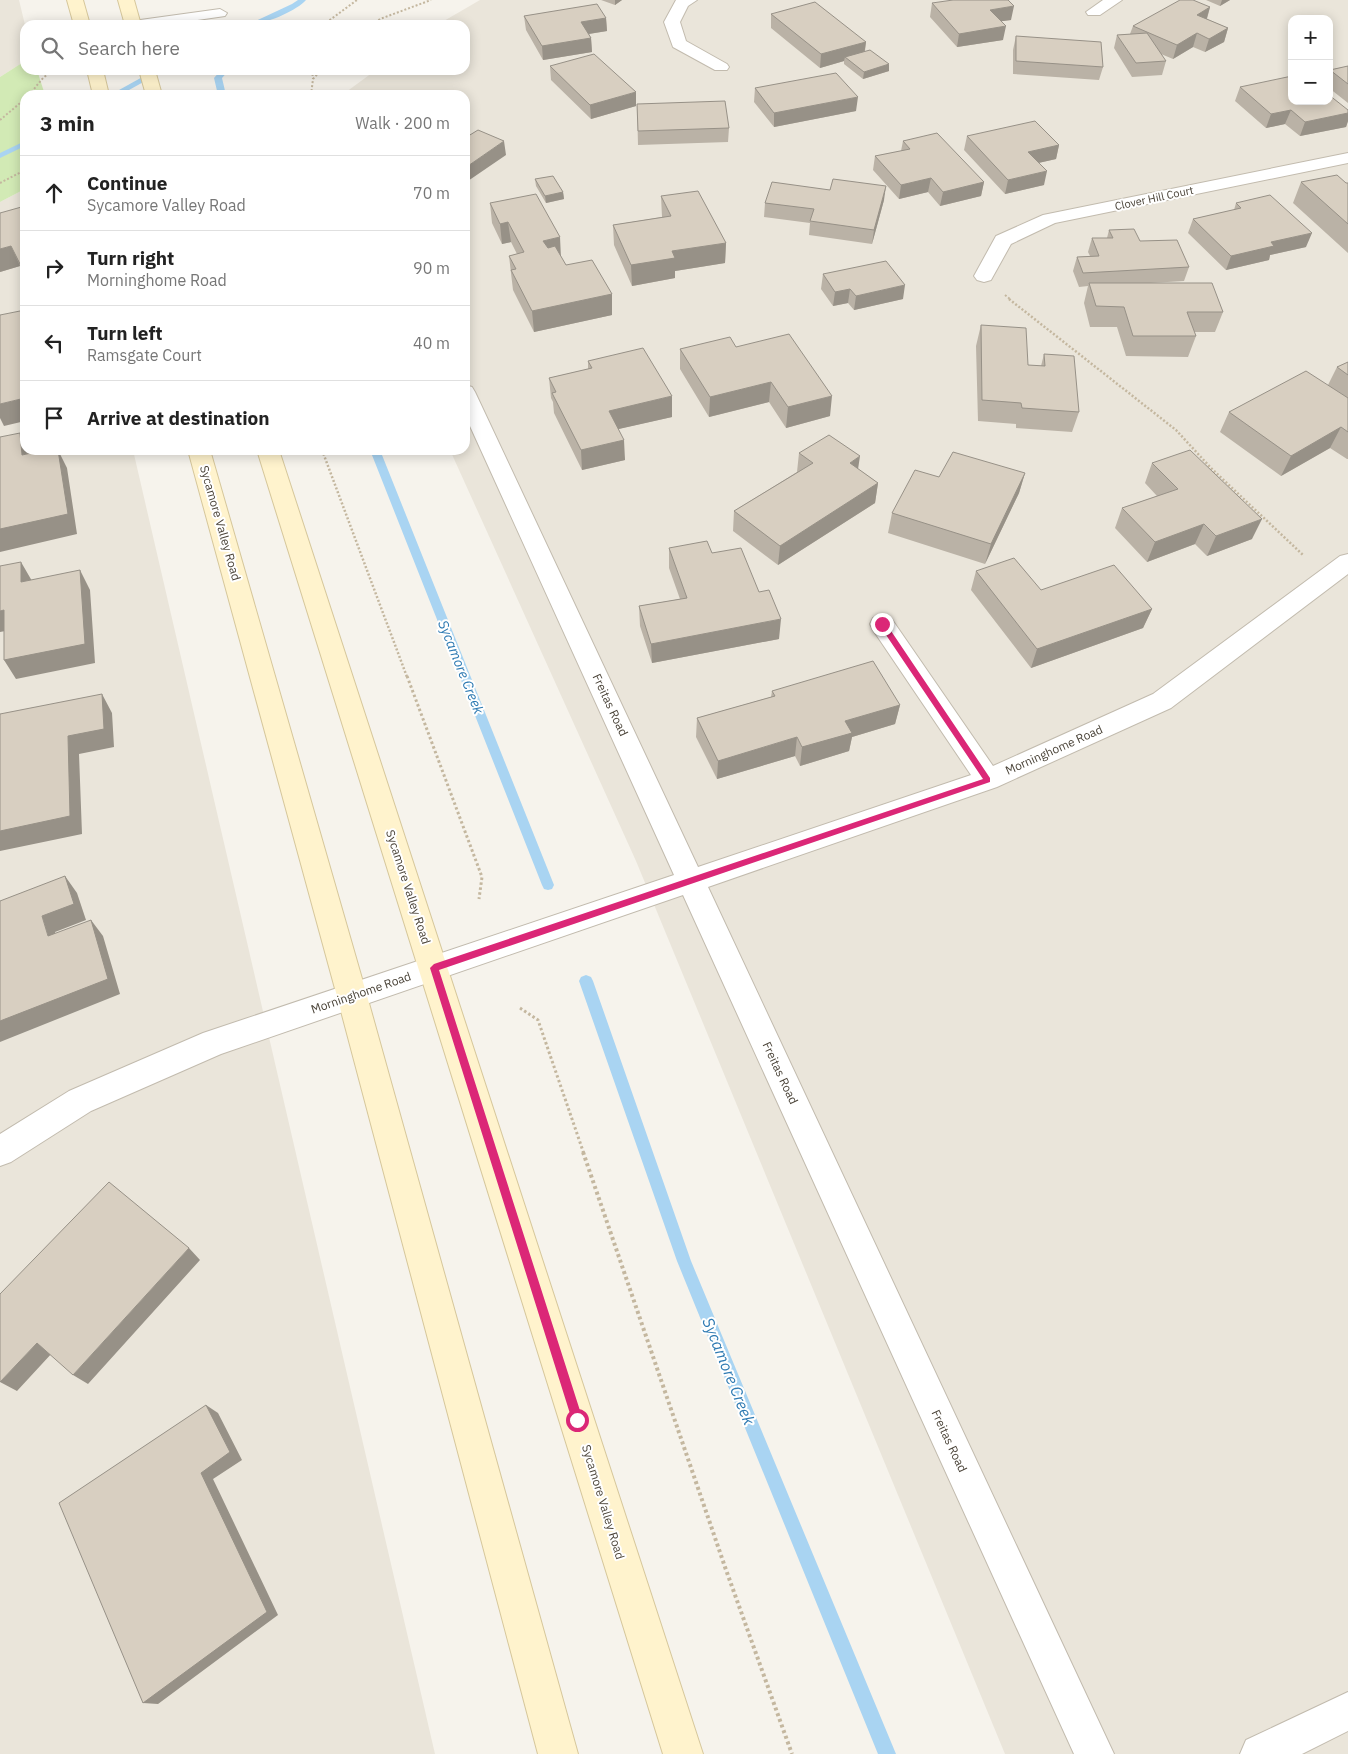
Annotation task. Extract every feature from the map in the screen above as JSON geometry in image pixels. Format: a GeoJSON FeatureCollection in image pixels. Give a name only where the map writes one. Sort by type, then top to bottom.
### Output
{"type":"FeatureCollection","features":[{"type":"Feature","properties":{"kind":"main road"},"geometry":{"type":"LineString","coordinates":[[75,0],[81,20]]}},
{"type":"Feature","properties":{"kind":"main road"},"geometry":{"type":"LineString","coordinates":[[126,0],[132,20]]}},
{"type":"Feature","properties":{"kind":"main road"},"geometry":{"type":"LineString","coordinates":[[96,75],[100,90]]}},
{"type":"Feature","properties":{"kind":"main road"},"geometry":{"type":"LineString","coordinates":[[148,75],[153,90]]}},
{"type":"Feature","properties":{"kind":"main road","name":"Sycamore Valley Road"},"geometry":{"type":"LineString","coordinates":[[200,455],[352,996],[558,1754]]}},
{"type":"Feature","properties":{"kind":"main road","name":"Sycamore Valley Road"},"geometry":{"type":"LineString","coordinates":[[270,455],[683,1754]]}},
{"type":"Feature","properties":{"kind":"street"},"geometry":{"type":"LineString","coordinates":[[688,0],[682,3],[672,22],[679,44],[721,66]]}},
{"type":"Feature","properties":{"kind":"street"},"geometry":{"type":"LineString","coordinates":[[1094,12],[1114,0]]}},
{"type":"Feature","properties":{"kind":"street","name":"Clover Hill Court"},"geometry":{"type":"LineString","coordinates":[[984,276],[1003,240],[1050,219],[1348,158]]}},
{"type":"Feature","properties":{"kind":"street","name":"Freitas Road"},"geometry":{"type":"LineString","coordinates":[[470,403],[1094,1754]]}},
{"type":"Feature","properties":{"kind":"street","name":"Morninghome Road"},"geometry":{"type":"LineString","coordinates":[[0,1152],[80,1101],[214,1043],[988,780],[1162,701],[1340,568]]}},
{"type":"Feature","properties":{"kind":"street"},"geometry":{"type":"LineString","coordinates":[[882,624],[988,780]]}},
{"type":"Feature","properties":{"kind":"street"},"geometry":{"type":"LineString","coordinates":[[1260,1754],[1348,1711]]}},
{"type":"Feature","properties":{"kind":"lane"},"geometry":{"type":"LineString","coordinates":[[169,20],[220,13]]}},
{"type":"Feature","properties":{"kind":"path"},"geometry":{"type":"LineString","coordinates":[[329,20],[357,0]]}},
{"type":"Feature","properties":{"kind":"path"},"geometry":{"type":"LineString","coordinates":[[379,20],[431,0]]}},
{"type":"Feature","properties":{"kind":"path"},"geometry":{"type":"LineString","coordinates":[[32,90],[47,75]]}},
{"type":"Feature","properties":{"kind":"path"},"geometry":{"type":"LineString","coordinates":[[312,90],[313,75]]}},
{"type":"Feature","properties":{"kind":"path"},"geometry":{"type":"LineString","coordinates":[[313,79],[317,75]]}},
{"type":"Feature","properties":{"kind":"path"},"geometry":{"type":"LineString","coordinates":[[0,120],[20,103]]}},
{"type":"Feature","properties":{"kind":"path"},"geometry":{"type":"LineString","coordinates":[[0,183],[20,173]]}},
{"type":"Feature","properties":{"kind":"path"},"geometry":{"type":"LineString","coordinates":[[984,276],[1034,319],[1176,430],[1211,468],[1304,556],[1340,568]]}},
{"type":"Feature","properties":{"kind":"path"},"geometry":{"type":"LineString","coordinates":[[324,455],[482,877],[479,898]]}},
{"type":"Feature","properties":{"kind":"path"},"geometry":{"type":"LineString","coordinates":[[520,1008],[538,1020],[722,1558],[792,1754]]}},
{"type":"Feature","properties":{"kind":"shaded area"},"geometry":{"type":"Polygon","coordinates":[[[0,0],[19,0],[24,20],[20,20],[20,64],[0,77],[0,0]]]}},
{"type":"Feature","properties":{"kind":"shaded area"},"geometry":{"type":"Polygon","coordinates":[[[480,0],[1348,0],[1348,1754],[1005,1754],[636,861],[452,455],[470,455],[470,90],[349,90],[369,75],[470,75],[470,20],[446,20],[480,0]]]}},
{"type":"Feature","properties":{"kind":"shaded area"},"geometry":{"type":"Polygon","coordinates":[[[20,192],[20,455],[134,455],[435,1754],[0,1754],[0,202],[20,192]]]}},
{"type":"Feature","properties":{"kind":"green space"},"geometry":{"type":"Polygon","coordinates":[[[20,64],[20,75],[39,75],[43,90],[20,90],[20,192],[0,202],[0,77],[20,64]]]}},
{"type":"Feature","properties":{"kind":"building"},"geometry":{"type":"Polygon","coordinates":[[[953,0],[1008,0],[1014,6],[990,10],[1006,26],[959,34],[932,3],[953,0]]]}},
{"type":"Feature","properties":{"kind":"building"},"geometry":{"type":"Polygon","coordinates":[[[1180,0],[1193,0],[1210,7],[1197,15],[1228,28],[1209,39],[1197,33],[1177,45],[1133,26],[1180,0]]]}},
{"type":"Feature","properties":{"kind":"building"},"geometry":{"type":"Polygon","coordinates":[[[815,2],[866,42],[821,54],[771,14],[815,2]]]}},
{"type":"Feature","properties":{"kind":"building"},"geometry":{"type":"Polygon","coordinates":[[[597,4],[606,18],[581,22],[591,38],[542,46],[524,16],[597,4]]]}},
{"type":"Feature","properties":{"kind":"building"},"geometry":{"type":"Polygon","coordinates":[[[1147,33],[1166,61],[1136,63],[1117,35],[1147,33]]]}},
{"type":"Feature","properties":{"kind":"building"},"geometry":{"type":"Polygon","coordinates":[[[1016,36],[1101,42],[1103,67],[1016,61],[1016,36]]]}},
{"type":"Feature","properties":{"kind":"building"},"geometry":{"type":"Polygon","coordinates":[[[870,50],[889,64],[864,72],[845,57],[870,50]]]}},
{"type":"Feature","properties":{"kind":"building"},"geometry":{"type":"Polygon","coordinates":[[[594,54],[636,92],[590,105],[550,66],[594,54]]]}},
{"type":"Feature","properties":{"kind":"building"},"geometry":{"type":"Polygon","coordinates":[[[1348,66],[1348,84],[1333,72],[1333,69],[1348,66]]]}},
{"type":"Feature","properties":{"kind":"building"},"geometry":{"type":"Polygon","coordinates":[[[836,73],[858,97],[774,113],[755,88],[836,73]]]}},
{"type":"Feature","properties":{"kind":"building"},"geometry":{"type":"Polygon","coordinates":[[[1288,77],[1288,105],[1333,105],[1333,98],[1348,110],[1348,113],[1305,122],[1291,110],[1271,114],[1240,87],[1288,77]]]}},
{"type":"Feature","properties":{"kind":"building"},"geometry":{"type":"Polygon","coordinates":[[[725,101],[729,128],[638,131],[637,104],[725,101]]]}},
{"type":"Feature","properties":{"kind":"building"},"geometry":{"type":"Polygon","coordinates":[[[1035,121],[1059,145],[1028,152],[1047,171],[1008,180],[967,136],[1035,121]]]}},
{"type":"Feature","properties":{"kind":"building"},"geometry":{"type":"Polygon","coordinates":[[[478,130],[504,141],[470,165],[470,135],[478,130]]]}},
{"type":"Feature","properties":{"kind":"building"},"geometry":{"type":"Polygon","coordinates":[[[937,133],[984,182],[943,192],[931,178],[901,185],[875,156],[910,149],[903,141],[937,133]]]}},
{"type":"Feature","properties":{"kind":"building"},"geometry":{"type":"Polygon","coordinates":[[[1337,175],[1348,183],[1348,224],[1301,182],[1337,175]]]}},
{"type":"Feature","properties":{"kind":"building"},"geometry":{"type":"Polygon","coordinates":[[[553,176],[563,192],[545,196],[535,179],[553,176]]]}},
{"type":"Feature","properties":{"kind":"building"},"geometry":{"type":"Polygon","coordinates":[[[833,179],[886,186],[874,230],[810,221],[814,209],[765,203],[772,182],[830,190],[833,179]]]}},
{"type":"Feature","properties":{"kind":"building"},"geometry":{"type":"Polygon","coordinates":[[[698,191],[726,243],[672,251],[675,258],[631,265],[613,225],[671,216],[661,196],[698,191]]]}},
{"type":"Feature","properties":{"kind":"building"},"geometry":{"type":"Polygon","coordinates":[[[536,194],[560,237],[543,241],[548,248],[555,246],[566,265],[592,260],[612,294],[532,311],[511,270],[516,269],[509,256],[524,252],[508,222],[500,224],[490,203],[536,194]]]}},
{"type":"Feature","properties":{"kind":"building"},"geometry":{"type":"Polygon","coordinates":[[[1270,195],[1312,233],[1271,242],[1274,246],[1231,256],[1193,219],[1241,208],[1236,203],[1270,195]]]}},
{"type":"Feature","properties":{"kind":"building"},"geometry":{"type":"Polygon","coordinates":[[[20,207],[20,264],[11,246],[0,249],[0,213],[20,207]]]}},
{"type":"Feature","properties":{"kind":"building"},"geometry":{"type":"Polygon","coordinates":[[[1134,229],[1140,241],[1177,240],[1189,267],[1083,273],[1077,257],[1099,256],[1092,238],[1113,238],[1109,230],[1134,229]]]}},
{"type":"Feature","properties":{"kind":"building"},"geometry":{"type":"Polygon","coordinates":[[[886,261],[905,285],[856,296],[850,289],[835,292],[823,274],[886,261]]]}},
{"type":"Feature","properties":{"kind":"building"},"geometry":{"type":"Polygon","coordinates":[[[1089,283],[1212,283],[1223,312],[1187,312],[1196,336],[1133,336],[1124,307],[1096,306],[1089,283]]]}},
{"type":"Feature","properties":{"kind":"building"},"geometry":{"type":"Polygon","coordinates":[[[20,311],[20,399],[0,404],[0,315],[20,311]]]}},
{"type":"Feature","properties":{"kind":"building"},"geometry":{"type":"Polygon","coordinates":[[[981,325],[1026,328],[1028,365],[1045,366],[1044,354],[1074,356],[1079,412],[1022,408],[1021,403],[982,400],[981,325]]]}},
{"type":"Feature","properties":{"kind":"building"},"geometry":{"type":"Polygon","coordinates":[[[789,334],[832,396],[788,407],[771,382],[710,397],[680,349],[730,337],[736,347],[789,334]]]}},
{"type":"Feature","properties":{"kind":"building"},"geometry":{"type":"Polygon","coordinates":[[[643,348],[672,396],[609,411],[624,440],[581,450],[552,393],[556,392],[549,378],[592,368],[588,361],[643,348]]]}},
{"type":"Feature","properties":{"kind":"building"},"geometry":{"type":"Polygon","coordinates":[[[1348,362],[1348,375],[1337,367],[1348,362]]]}},
{"type":"Feature","properties":{"kind":"building"},"geometry":{"type":"Polygon","coordinates":[[[1306,371],[1348,398],[1348,432],[1341,427],[1291,456],[1229,412],[1306,371]]]}},
{"type":"Feature","properties":{"kind":"building"},"geometry":{"type":"Polygon","coordinates":[[[20,433],[20,455],[59,455],[68,514],[0,529],[0,437],[20,433]]]}},
{"type":"Feature","properties":{"kind":"building"},"geometry":{"type":"Polygon","coordinates":[[[829,435],[860,456],[850,463],[878,483],[780,546],[734,511],[813,463],[799,453],[829,435]]]}},
{"type":"Feature","properties":{"kind":"building"},"geometry":{"type":"Polygon","coordinates":[[[1190,450],[1262,519],[1216,536],[1204,524],[1155,542],[1122,508],[1178,489],[1152,463],[1190,450]]]}},
{"type":"Feature","properties":{"kind":"building"},"geometry":{"type":"Polygon","coordinates":[[[953,452],[1025,473],[991,544],[892,513],[915,470],[939,477],[953,452]]]}},
{"type":"Feature","properties":{"kind":"building"},"geometry":{"type":"Polygon","coordinates":[[[707,541],[712,553],[741,548],[759,592],[769,590],[781,619],[651,644],[639,606],[687,598],[669,548],[707,541]]]}},
{"type":"Feature","properties":{"kind":"building"},"geometry":{"type":"Polygon","coordinates":[[[1014,558],[1041,590],[1114,565],[1152,609],[1037,649],[976,571],[1014,558]]]}},
{"type":"Feature","properties":{"kind":"building"},"geometry":{"type":"Polygon","coordinates":[[[21,562],[21,582],[80,570],[85,644],[4,660],[4,610],[0,611],[0,566],[21,562]]]}},
{"type":"Feature","properties":{"kind":"building"},"geometry":{"type":"Polygon","coordinates":[[[873,661],[900,705],[845,721],[852,733],[802,747],[797,737],[718,761],[697,718],[775,696],[772,691],[873,661]]]}},
{"type":"Feature","properties":{"kind":"building"},"geometry":{"type":"Polygon","coordinates":[[[102,694],[104,729],[68,736],[70,816],[0,831],[0,714],[102,694]]]}},
{"type":"Feature","properties":{"kind":"building"},"geometry":{"type":"Polygon","coordinates":[[[65,876],[74,904],[42,916],[48,936],[91,920],[108,979],[0,1021],[0,901],[65,876]]]}},
{"type":"Feature","properties":{"kind":"building"},"geometry":{"type":"Polygon","coordinates":[[[109,1182],[189,1248],[73,1375],[37,1343],[0,1382],[0,1294],[109,1182]]]}},
{"type":"Feature","properties":{"kind":"building"},"geometry":{"type":"Polygon","coordinates":[[[206,1405],[230,1452],[201,1473],[267,1612],[143,1703],[59,1503],[206,1405]]]}},
{"type":"Feature","properties":{"kind":"waterway"},"geometry":{"type":"LineString","coordinates":[[263,20],[295,6],[302,0]]}},
{"type":"Feature","properties":{"kind":"waterway"},"geometry":{"type":"LineString","coordinates":[[123,90],[152,75]]}},
{"type":"Feature","properties":{"kind":"waterway","name":"Sycamore Creek"},"geometry":{"type":"LineString","coordinates":[[221,75],[218,78],[221,90]]}},
{"type":"Feature","properties":{"kind":"waterway"},"geometry":{"type":"LineString","coordinates":[[0,156],[20,146]]}},
{"type":"Feature","properties":{"kind":"waterway","name":"Sycamore Creek"},"geometry":{"type":"LineString","coordinates":[[377,455],[548,885]]}},
{"type":"Feature","properties":{"kind":"waterway","name":"Sycamore Creek"},"geometry":{"type":"LineString","coordinates":[[586,981],[684,1261],[887,1754]]}},
{"type":"Feature","properties":{"kind":"route"},"geometry":{"type":"LineString","coordinates":[[577,1420],[434,968],[988,780],[882,624]]}}]}
